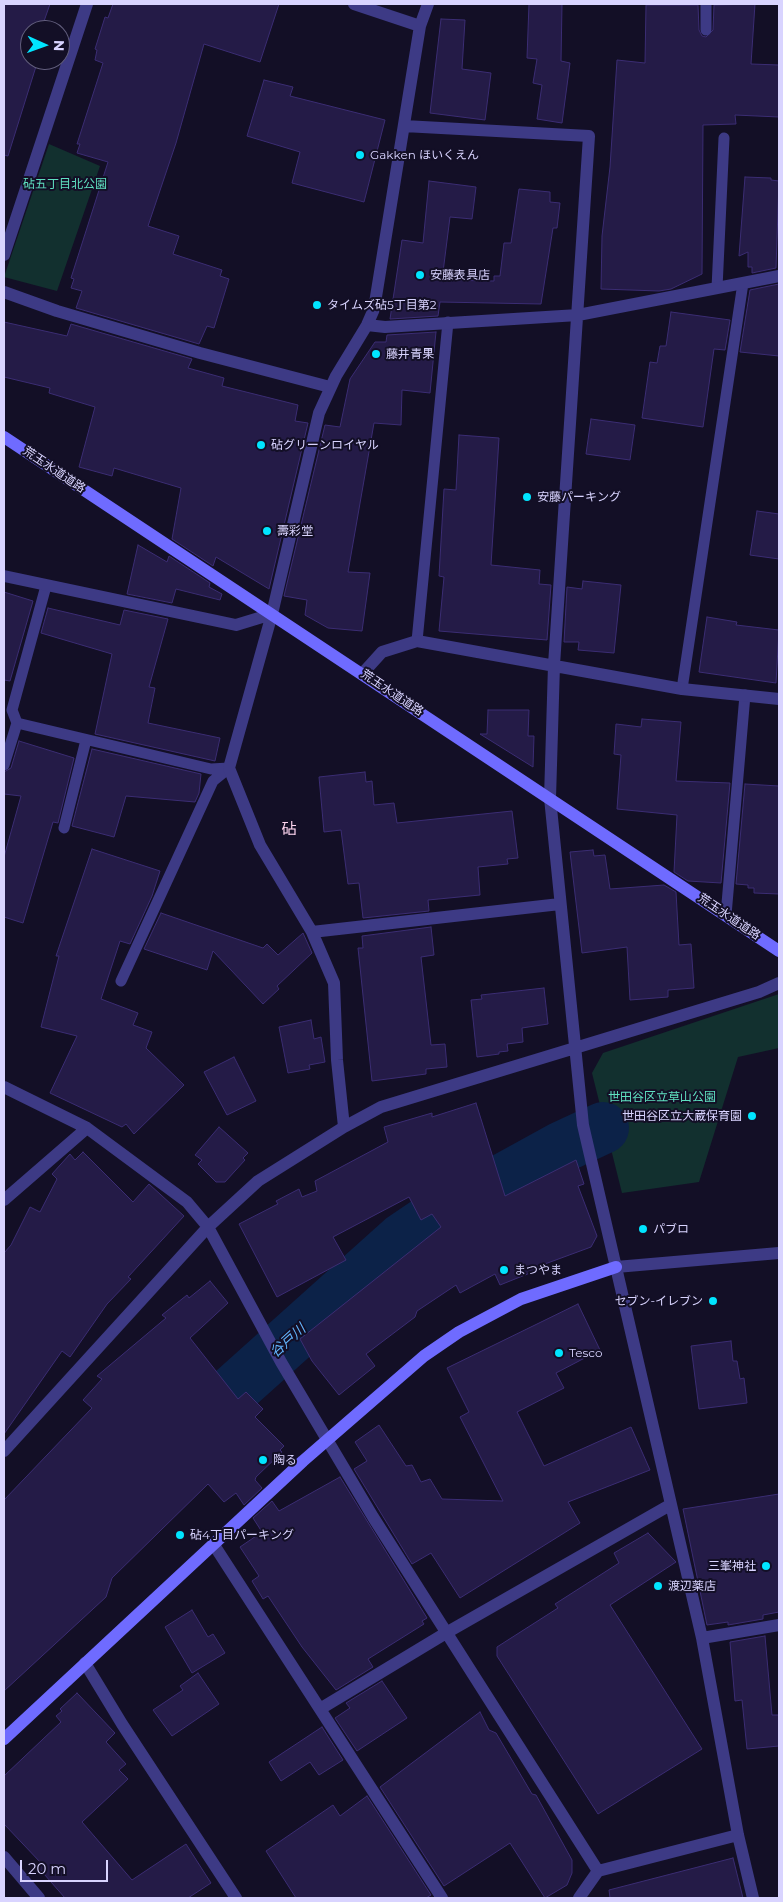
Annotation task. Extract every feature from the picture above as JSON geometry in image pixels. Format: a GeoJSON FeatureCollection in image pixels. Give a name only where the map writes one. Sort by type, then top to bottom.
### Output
{"type":"FeatureCollection","features":[{"type":"Feature","properties":{"kind":"main road","name":"荒玉水道道路"},"geometry":{"type":"LineString","coordinates":[[4,437],[363,673],[779,951]]}},
{"type":"Feature","properties":{"kind":"main road"},"geometry":{"type":"LineString","coordinates":[[4,1739],[327,1440],[424,1356],[460,1332],[521,1299],[616,1267]]}},
{"type":"Feature","properties":{"kind":"street"},"geometry":{"type":"LineString","coordinates":[[4,255],[87,4]]}},
{"type":"Feature","properties":{"kind":"street"},"geometry":{"type":"LineString","coordinates":[[354,4],[420,26]]}},
{"type":"Feature","properties":{"kind":"street"},"geometry":{"type":"LineString","coordinates":[[344,1127],[337,1060],[334,983],[312,932],[260,846],[229,768],[272,614],[319,413],[330,387],[367,325],[374,309],[420,26],[428,4]]}},
{"type":"Feature","properties":{"kind":"street"},"geometry":{"type":"LineString","coordinates":[[404,126],[588,136],[578,315],[554,665],[550,798],[583,1125],[702,1638],[738,1835],[753,1898]]}},
{"type":"Feature","properties":{"kind":"street"},"geometry":{"type":"LineString","coordinates":[[367,325],[384,327],[448,322],[512,321],[578,315],[779,276]]}},
{"type":"Feature","properties":{"kind":"street"},"geometry":{"type":"LineString","coordinates":[[4,292],[56,311],[200,353],[330,387]]}},
{"type":"Feature","properties":{"kind":"street"},"geometry":{"type":"LineString","coordinates":[[4,576],[236,625],[272,614]]}},
{"type":"Feature","properties":{"kind":"street"},"geometry":{"type":"LineString","coordinates":[[363,673],[382,652],[417,641],[682,689],[779,699]]}},
{"type":"Feature","properties":{"kind":"street"},"geometry":{"type":"LineString","coordinates":[[312,932],[560,904]]}},
{"type":"Feature","properties":{"kind":"street"},"geometry":{"type":"LineString","coordinates":[[4,1451],[208,1227],[258,1181],[344,1127],[381,1107],[759,992],[779,983]]}},
{"type":"Feature","properties":{"kind":"street"},"geometry":{"type":"LineString","coordinates":[[4,1087],[87,1128],[186,1202],[208,1227],[281,1362],[327,1440],[446,1633],[598,1872]]}},
{"type":"Feature","properties":{"kind":"street"},"geometry":{"type":"LineString","coordinates":[[4,1200],[87,1128]]}},
{"type":"Feature","properties":{"kind":"street"},"geometry":{"type":"LineString","coordinates":[[616,1267],[779,1253]]}},
{"type":"Feature","properties":{"kind":"street"},"geometry":{"type":"LineString","coordinates":[[320,1709],[446,1633],[670,1505]]}},
{"type":"Feature","properties":{"kind":"street"},"geometry":{"type":"LineString","coordinates":[[214,1545],[442,1898]]}},
{"type":"Feature","properties":{"kind":"street"},"geometry":{"type":"LineString","coordinates":[[702,1638],[779,1625]]}},
{"type":"Feature","properties":{"kind":"street"},"geometry":{"type":"LineString","coordinates":[[85,1662],[122,1724],[236,1898]]}},
{"type":"Feature","properties":{"kind":"street"},"geometry":{"type":"LineString","coordinates":[[579,1898],[598,1872],[738,1835]]}},
{"type":"Feature","properties":{"kind":"street"},"geometry":{"type":"LineString","coordinates":[[4,1858],[39,1898]]}},
{"type":"Feature","properties":{"kind":"lane"},"geometry":{"type":"LineString","coordinates":[[706,4],[706,30]]}},
{"type":"Feature","properties":{"kind":"lane"},"geometry":{"type":"LineString","coordinates":[[717,288],[724,138]]}},
{"type":"Feature","properties":{"kind":"lane"},"geometry":{"type":"LineString","coordinates":[[682,689],[743,283]]}},
{"type":"Feature","properties":{"kind":"lane"},"geometry":{"type":"LineString","coordinates":[[417,641],[448,322]]}},
{"type":"Feature","properties":{"kind":"lane"},"geometry":{"type":"LineString","coordinates":[[4,764],[17,723],[12,710],[46,586]]}},
{"type":"Feature","properties":{"kind":"lane"},"geometry":{"type":"LineString","coordinates":[[726,914],[745,695]]}},
{"type":"Feature","properties":{"kind":"lane"},"geometry":{"type":"LineString","coordinates":[[17,723],[211,769],[229,768]]}},
{"type":"Feature","properties":{"kind":"lane"},"geometry":{"type":"LineString","coordinates":[[64,828],[86,740]]}},
{"type":"Feature","properties":{"kind":"lane"},"geometry":{"type":"LineString","coordinates":[[121,981],[213,781],[229,768]]}},
{"type":"Feature","properties":{"kind":"green space","name":"砧五丁目北公園"},"geometry":{"type":"Polygon","coordinates":[[[49,144],[100,166],[57,291],[4,277],[49,144]]]}},
{"type":"Feature","properties":{"kind":"green space","name":"世田谷区立草山公園"},"geometry":{"type":"Polygon","coordinates":[[[779,994],[779,1048],[738,1057],[699,1182],[622,1193],[592,1073],[603,1053],[779,994]]]}},
{"type":"Feature","properties":{"kind":"building"},"geometry":{"type":"Polygon","coordinates":[[[4,4],[50,4],[44,20],[20,20],[20,70],[35,70],[8,156],[4,155],[4,4]]]}},
{"type":"Feature","properties":{"kind":"building"},"geometry":{"type":"Polygon","coordinates":[[[113,4],[279,4],[260,62],[204,44],[176,143],[148,226],[179,236],[173,254],[222,270],[220,276],[229,279],[214,328],[207,326],[199,344],[76,308],[82,291],[71,288],[74,279],[71,278],[108,162],[77,153],[80,144],[77,144],[103,63],[95,60],[97,50],[95,49],[105,17],[108,18],[113,4]]]}},
{"type":"Feature","properties":{"kind":"building"},"geometry":{"type":"Polygon","coordinates":[[[529,4],[562,4],[561,61],[570,63],[562,123],[537,119],[542,85],[533,83],[537,59],[527,58],[529,4]]]}},
{"type":"Feature","properties":{"kind":"building"},"geometry":{"type":"Polygon","coordinates":[[[755,4],[751,64],[779,65],[779,117],[735,115],[736,124],[703,125],[702,274],[671,289],[659,291],[601,289],[602,236],[610,167],[617,60],[645,63],[646,5],[698,5],[699,30],[702,36],[706,37],[713,30],[714,5],[755,4]]]}},
{"type":"Feature","properties":{"kind":"building"},"geometry":{"type":"Polygon","coordinates":[[[441,19],[465,20],[462,69],[491,73],[485,120],[430,113],[441,19]]]}},
{"type":"Feature","properties":{"kind":"building"},"geometry":{"type":"Polygon","coordinates":[[[264,80],[293,87],[290,96],[385,120],[364,202],[292,183],[300,152],[247,136],[264,80]]]}},
{"type":"Feature","properties":{"kind":"building"},"geometry":{"type":"Polygon","coordinates":[[[745,177],[771,178],[771,180],[779,181],[776,268],[752,273],[752,267],[748,267],[748,252],[739,256],[745,177]]]}},
{"type":"Feature","properties":{"kind":"building"},"geometry":{"type":"Polygon","coordinates":[[[429,181],[476,187],[472,219],[450,217],[442,280],[494,281],[494,276],[500,276],[504,243],[511,243],[519,189],[550,192],[550,202],[560,203],[557,228],[553,228],[541,304],[440,302],[438,316],[390,319],[402,240],[423,243],[429,181]]]}},
{"type":"Feature","properties":{"kind":"building"},"geometry":{"type":"Polygon","coordinates":[[[779,284],[779,356],[740,352],[750,290],[779,284]]]}},
{"type":"Feature","properties":{"kind":"building"},"geometry":{"type":"Polygon","coordinates":[[[671,312],[730,320],[725,350],[714,349],[703,427],[642,418],[650,362],[657,363],[660,346],[666,346],[671,312]]]}},
{"type":"Feature","properties":{"kind":"building"},"geometry":{"type":"Polygon","coordinates":[[[4,322],[67,336],[71,324],[192,359],[188,368],[224,378],[222,386],[298,405],[295,421],[308,423],[269,589],[216,557],[213,566],[172,539],[181,488],[114,468],[112,476],[79,467],[95,407],[49,393],[50,388],[4,377],[4,322]]]}},
{"type":"Feature","properties":{"kind":"building"},"geometry":{"type":"Polygon","coordinates":[[[436,332],[430,393],[402,390],[401,425],[374,423],[348,572],[370,573],[362,631],[328,628],[305,615],[307,600],[284,596],[325,425],[340,427],[350,379],[375,342],[386,342],[387,335],[436,332]]]}},
{"type":"Feature","properties":{"kind":"building"},"geometry":{"type":"Polygon","coordinates":[[[591,419],[635,425],[630,460],[586,454],[591,419]]]}},
{"type":"Feature","properties":{"kind":"building"},"geometry":{"type":"Polygon","coordinates":[[[459,435],[499,438],[491,565],[540,570],[539,584],[551,585],[547,640],[439,631],[444,577],[439,576],[444,489],[456,490],[459,435]]]}},
{"type":"Feature","properties":{"kind":"building"},"geometry":{"type":"Polygon","coordinates":[[[757,511],[779,514],[779,559],[750,555],[757,511]]]}},
{"type":"Feature","properties":{"kind":"building"},"geometry":{"type":"Polygon","coordinates":[[[138,545],[167,562],[169,556],[210,583],[209,587],[222,594],[220,600],[176,589],[172,603],[127,594],[138,545]]]}},
{"type":"Feature","properties":{"kind":"building"},"geometry":{"type":"Polygon","coordinates":[[[583,581],[621,585],[614,653],[578,650],[579,642],[564,642],[567,587],[582,589],[583,581]]]}},
{"type":"Feature","properties":{"kind":"building"},"geometry":{"type":"Polygon","coordinates":[[[4,592],[33,601],[10,681],[4,680],[4,592]]]}},
{"type":"Feature","properties":{"kind":"building"},"geometry":{"type":"Polygon","coordinates":[[[48,608],[120,625],[124,610],[168,619],[149,687],[155,688],[148,723],[220,738],[215,761],[95,734],[112,654],[41,633],[48,608]]]}},
{"type":"Feature","properties":{"kind":"building"},"geometry":{"type":"Polygon","coordinates":[[[707,617],[737,622],[736,625],[779,630],[776,683],[699,672],[707,617]]]}},
{"type":"Feature","properties":{"kind":"building"},"geometry":{"type":"Polygon","coordinates":[[[488,710],[529,710],[528,736],[534,736],[533,767],[480,734],[487,734],[488,710]]]}},
{"type":"Feature","properties":{"kind":"building"},"geometry":{"type":"Polygon","coordinates":[[[642,719],[681,722],[676,781],[730,783],[721,883],[688,881],[674,872],[677,815],[617,809],[621,755],[614,754],[616,724],[641,727],[642,719]]]}},
{"type":"Feature","properties":{"kind":"building"},"geometry":{"type":"Polygon","coordinates":[[[19,741],[74,758],[58,823],[53,822],[23,923],[4,917],[4,857],[21,796],[4,794],[4,772],[11,768],[19,741]]]}},
{"type":"Feature","properties":{"kind":"building"},"geometry":{"type":"Polygon","coordinates":[[[92,749],[201,774],[199,793],[195,802],[126,796],[114,837],[72,826],[92,749]]]}},
{"type":"Feature","properties":{"kind":"building"},"geometry":{"type":"Polygon","coordinates":[[[365,772],[366,782],[372,781],[374,805],[394,803],[397,823],[512,811],[518,858],[507,859],[508,864],[478,867],[480,895],[428,900],[429,911],[363,918],[359,883],[348,884],[341,830],[324,832],[319,777],[365,772]]]}},
{"type":"Feature","properties":{"kind":"building"},"geometry":{"type":"Polygon","coordinates":[[[745,784],[779,786],[779,894],[754,893],[754,888],[748,888],[748,885],[736,884],[745,784]]]}},
{"type":"Feature","properties":{"kind":"building"},"geometry":{"type":"Polygon","coordinates":[[[92,849],[160,871],[152,896],[130,944],[120,941],[101,999],[138,1013],[133,1025],[152,1032],[146,1048],[184,1085],[134,1134],[126,1124],[122,1127],[50,1093],[77,1036],[41,1027],[59,956],[56,956],[92,849]]]}},
{"type":"Feature","properties":{"kind":"building"},"geometry":{"type":"Polygon","coordinates":[[[593,850],[594,856],[605,855],[610,889],[664,885],[676,892],[679,945],[691,944],[694,988],[668,990],[668,997],[630,1000],[627,947],[582,953],[570,852],[593,850]]]}},
{"type":"Feature","properties":{"kind":"building"},"geometry":{"type":"Polygon","coordinates":[[[161,913],[263,948],[267,944],[278,955],[303,933],[312,953],[277,986],[279,989],[263,1004],[213,951],[207,970],[144,949],[161,913]]]}},
{"type":"Feature","properties":{"kind":"building"},"geometry":{"type":"Polygon","coordinates":[[[431,927],[434,955],[421,957],[431,1045],[445,1044],[447,1067],[426,1069],[426,1074],[372,1081],[358,948],[363,948],[362,936],[431,927]]]}},
{"type":"Feature","properties":{"kind":"building"},"geometry":{"type":"Polygon","coordinates":[[[544,988],[548,1024],[522,1028],[523,1042],[507,1044],[508,1051],[477,1057],[471,1000],[482,999],[481,995],[544,988]]]}},
{"type":"Feature","properties":{"kind":"building"},"geometry":{"type":"Polygon","coordinates":[[[311,1020],[314,1039],[321,1037],[325,1062],[309,1065],[310,1069],[288,1073],[279,1027],[311,1020]]]}},
{"type":"Feature","properties":{"kind":"building"},"geometry":{"type":"Polygon","coordinates":[[[234,1057],[256,1101],[227,1115],[204,1072],[234,1057]]]}},
{"type":"Feature","properties":{"kind":"building"},"geometry":{"type":"Polygon","coordinates":[[[476,1103],[505,1196],[576,1160],[584,1184],[578,1186],[597,1236],[591,1247],[534,1268],[535,1271],[500,1285],[495,1274],[460,1293],[456,1285],[417,1311],[415,1317],[366,1354],[375,1366],[339,1395],[312,1361],[300,1339],[441,1227],[432,1214],[421,1220],[409,1197],[333,1237],[346,1260],[277,1297],[239,1224],[278,1204],[276,1201],[299,1189],[302,1197],[317,1191],[315,1181],[388,1142],[384,1127],[432,1113],[432,1117],[476,1103]]]}},
{"type":"Feature","properties":{"kind":"building"},"geometry":{"type":"Polygon","coordinates":[[[219,1127],[248,1153],[243,1158],[245,1160],[225,1182],[216,1182],[198,1164],[202,1160],[195,1155],[219,1127]]]}},
{"type":"Feature","properties":{"kind":"building"},"geometry":{"type":"Polygon","coordinates":[[[83,1152],[133,1202],[149,1184],[184,1216],[128,1277],[131,1279],[107,1304],[70,1357],[62,1351],[4,1434],[4,1253],[11,1245],[30,1207],[40,1212],[57,1179],[52,1174],[70,1154],[75,1160],[83,1152]]]}},
{"type":"Feature","properties":{"kind":"building"},"geometry":{"type":"Polygon","coordinates":[[[210,1281],[228,1303],[190,1338],[238,1399],[246,1392],[263,1409],[255,1417],[284,1446],[280,1450],[282,1452],[256,1477],[255,1480],[262,1488],[244,1505],[236,1493],[224,1502],[208,1484],[112,1578],[106,1597],[4,1691],[4,1500],[92,1408],[83,1400],[102,1379],[97,1376],[166,1318],[162,1315],[187,1295],[189,1298],[210,1281]]]}},
{"type":"Feature","properties":{"kind":"building"},"geometry":{"type":"Polygon","coordinates":[[[578,1304],[600,1350],[556,1373],[564,1388],[517,1412],[544,1466],[631,1427],[650,1470],[568,1502],[580,1523],[460,1598],[431,1553],[412,1564],[354,1469],[367,1461],[355,1442],[379,1425],[406,1466],[412,1465],[421,1482],[430,1479],[442,1499],[503,1501],[460,1417],[469,1412],[447,1368],[578,1304]]]}},
{"type":"Feature","properties":{"kind":"building"},"geometry":{"type":"Polygon","coordinates":[[[731,1341],[733,1361],[737,1361],[740,1379],[744,1378],[747,1403],[699,1409],[691,1346],[731,1341]]]}},
{"type":"Feature","properties":{"kind":"building"},"geometry":{"type":"Polygon","coordinates":[[[340,1477],[427,1618],[422,1621],[424,1624],[368,1659],[373,1667],[336,1690],[302,1647],[268,1596],[263,1599],[252,1581],[259,1576],[240,1547],[262,1532],[253,1518],[272,1501],[279,1511],[340,1477]]]}},
{"type":"Feature","properties":{"kind":"building","name":"三峯神社"},"geometry":{"type":"Polygon","coordinates":[[[779,1494],[779,1612],[763,1615],[763,1619],[728,1625],[728,1622],[707,1625],[683,1509],[779,1494]]]}},
{"type":"Feature","properties":{"kind":"building"},"geometry":{"type":"Polygon","coordinates":[[[648,1533],[676,1562],[610,1605],[702,1749],[598,1814],[497,1656],[497,1647],[558,1608],[555,1604],[619,1563],[614,1553],[648,1533]]]}},
{"type":"Feature","properties":{"kind":"building"},"geometry":{"type":"Polygon","coordinates":[[[192,1610],[208,1637],[213,1634],[225,1653],[192,1673],[165,1627],[192,1610]]]}},
{"type":"Feature","properties":{"kind":"building"},"geometry":{"type":"Polygon","coordinates":[[[765,1636],[772,1715],[779,1715],[779,1746],[747,1749],[742,1700],[735,1701],[730,1642],[765,1636]]]}},
{"type":"Feature","properties":{"kind":"building"},"geometry":{"type":"Polygon","coordinates":[[[198,1673],[219,1704],[172,1736],[153,1710],[183,1690],[180,1686],[198,1673]]]}},
{"type":"Feature","properties":{"kind":"building"},"geometry":{"type":"Polygon","coordinates":[[[382,1681],[407,1718],[357,1751],[335,1718],[350,1708],[346,1703],[382,1681]]]}},
{"type":"Feature","properties":{"kind":"building"},"geometry":{"type":"Polygon","coordinates":[[[77,1693],[115,1733],[106,1742],[126,1764],[119,1770],[128,1779],[82,1822],[132,1880],[186,1844],[211,1883],[188,1898],[65,1898],[37,1866],[41,1863],[4,1824],[4,1776],[61,1722],[56,1716],[62,1711],[60,1709],[77,1693]]]}},
{"type":"Feature","properties":{"kind":"building"},"geometry":{"type":"Polygon","coordinates":[[[480,1712],[489,1730],[496,1733],[532,1794],[536,1795],[572,1860],[572,1873],[567,1885],[545,1898],[510,1843],[444,1886],[380,1787],[480,1712]]]}},
{"type":"Feature","properties":{"kind":"building"},"geometry":{"type":"Polygon","coordinates":[[[322,1727],[343,1760],[319,1775],[310,1762],[281,1781],[269,1762],[322,1727]]]}},
{"type":"Feature","properties":{"kind":"building"},"geometry":{"type":"Polygon","coordinates":[[[367,1796],[431,1895],[426,1898],[296,1898],[266,1851],[333,1805],[340,1816],[367,1796]]]}},
{"type":"Feature","properties":{"kind":"building"},"geometry":{"type":"Polygon","coordinates":[[[733,1858],[743,1898],[610,1898],[609,1890],[733,1858]]]}},
{"type":"Feature","properties":{"kind":"waterway","name":"谷戸川"},"geometry":{"type":"LineString","coordinates":[[178,1440],[402,1239],[433,1218],[562,1147],[603,1128]]}},
{"type":"Feature","properties":{"kind":"place","name":"Gakken ほいくえん"},"geometry":{"type":"Point","coordinates":[360,155]}},
{"type":"Feature","properties":{"kind":"place","name":"安藤表具店"},"geometry":{"type":"Point","coordinates":[420,275]}},
{"type":"Feature","properties":{"kind":"place","name":"タイムズ砧5丁目第2"},"geometry":{"type":"Point","coordinates":[317,305]}},
{"type":"Feature","properties":{"kind":"place","name":"藤井青果"},"geometry":{"type":"Point","coordinates":[376,354]}},
{"type":"Feature","properties":{"kind":"place","name":"砧グリーンロイヤル"},"geometry":{"type":"Point","coordinates":[261,445]}},
{"type":"Feature","properties":{"kind":"place","name":"安藤パーキング"},"geometry":{"type":"Point","coordinates":[527,497]}},
{"type":"Feature","properties":{"kind":"place","name":"壽彩堂"},"geometry":{"type":"Point","coordinates":[267,531]}},
{"type":"Feature","properties":{"kind":"place","name":"世田谷区立大蔵保育園"},"geometry":{"type":"Point","coordinates":[752,1116]}},
{"type":"Feature","properties":{"kind":"place","name":"パブロ"},"geometry":{"type":"Point","coordinates":[643,1229]}},
{"type":"Feature","properties":{"kind":"place","name":"まつやま"},"geometry":{"type":"Point","coordinates":[504,1270]}},
{"type":"Feature","properties":{"kind":"place","name":"セブン-イレブン"},"geometry":{"type":"Point","coordinates":[713,1301]}},
{"type":"Feature","properties":{"kind":"place","name":"Tesco"},"geometry":{"type":"Point","coordinates":[559,1353]}},
{"type":"Feature","properties":{"kind":"place","name":"陶る"},"geometry":{"type":"Point","coordinates":[263,1460]}},
{"type":"Feature","properties":{"kind":"place","name":"砧4丁目パーキング"},"geometry":{"type":"Point","coordinates":[180,1535]}},
{"type":"Feature","properties":{"kind":"place","name":"三峯神社"},"geometry":{"type":"Point","coordinates":[766,1566]}},
{"type":"Feature","properties":{"kind":"place","name":"渡辺薬店"},"geometry":{"type":"Point","coordinates":[658,1586]}},
{"type":"Feature","properties":{"kind":"district","name":"砧"},"geometry":{"type":"Point","coordinates":[289,830]}}]}
